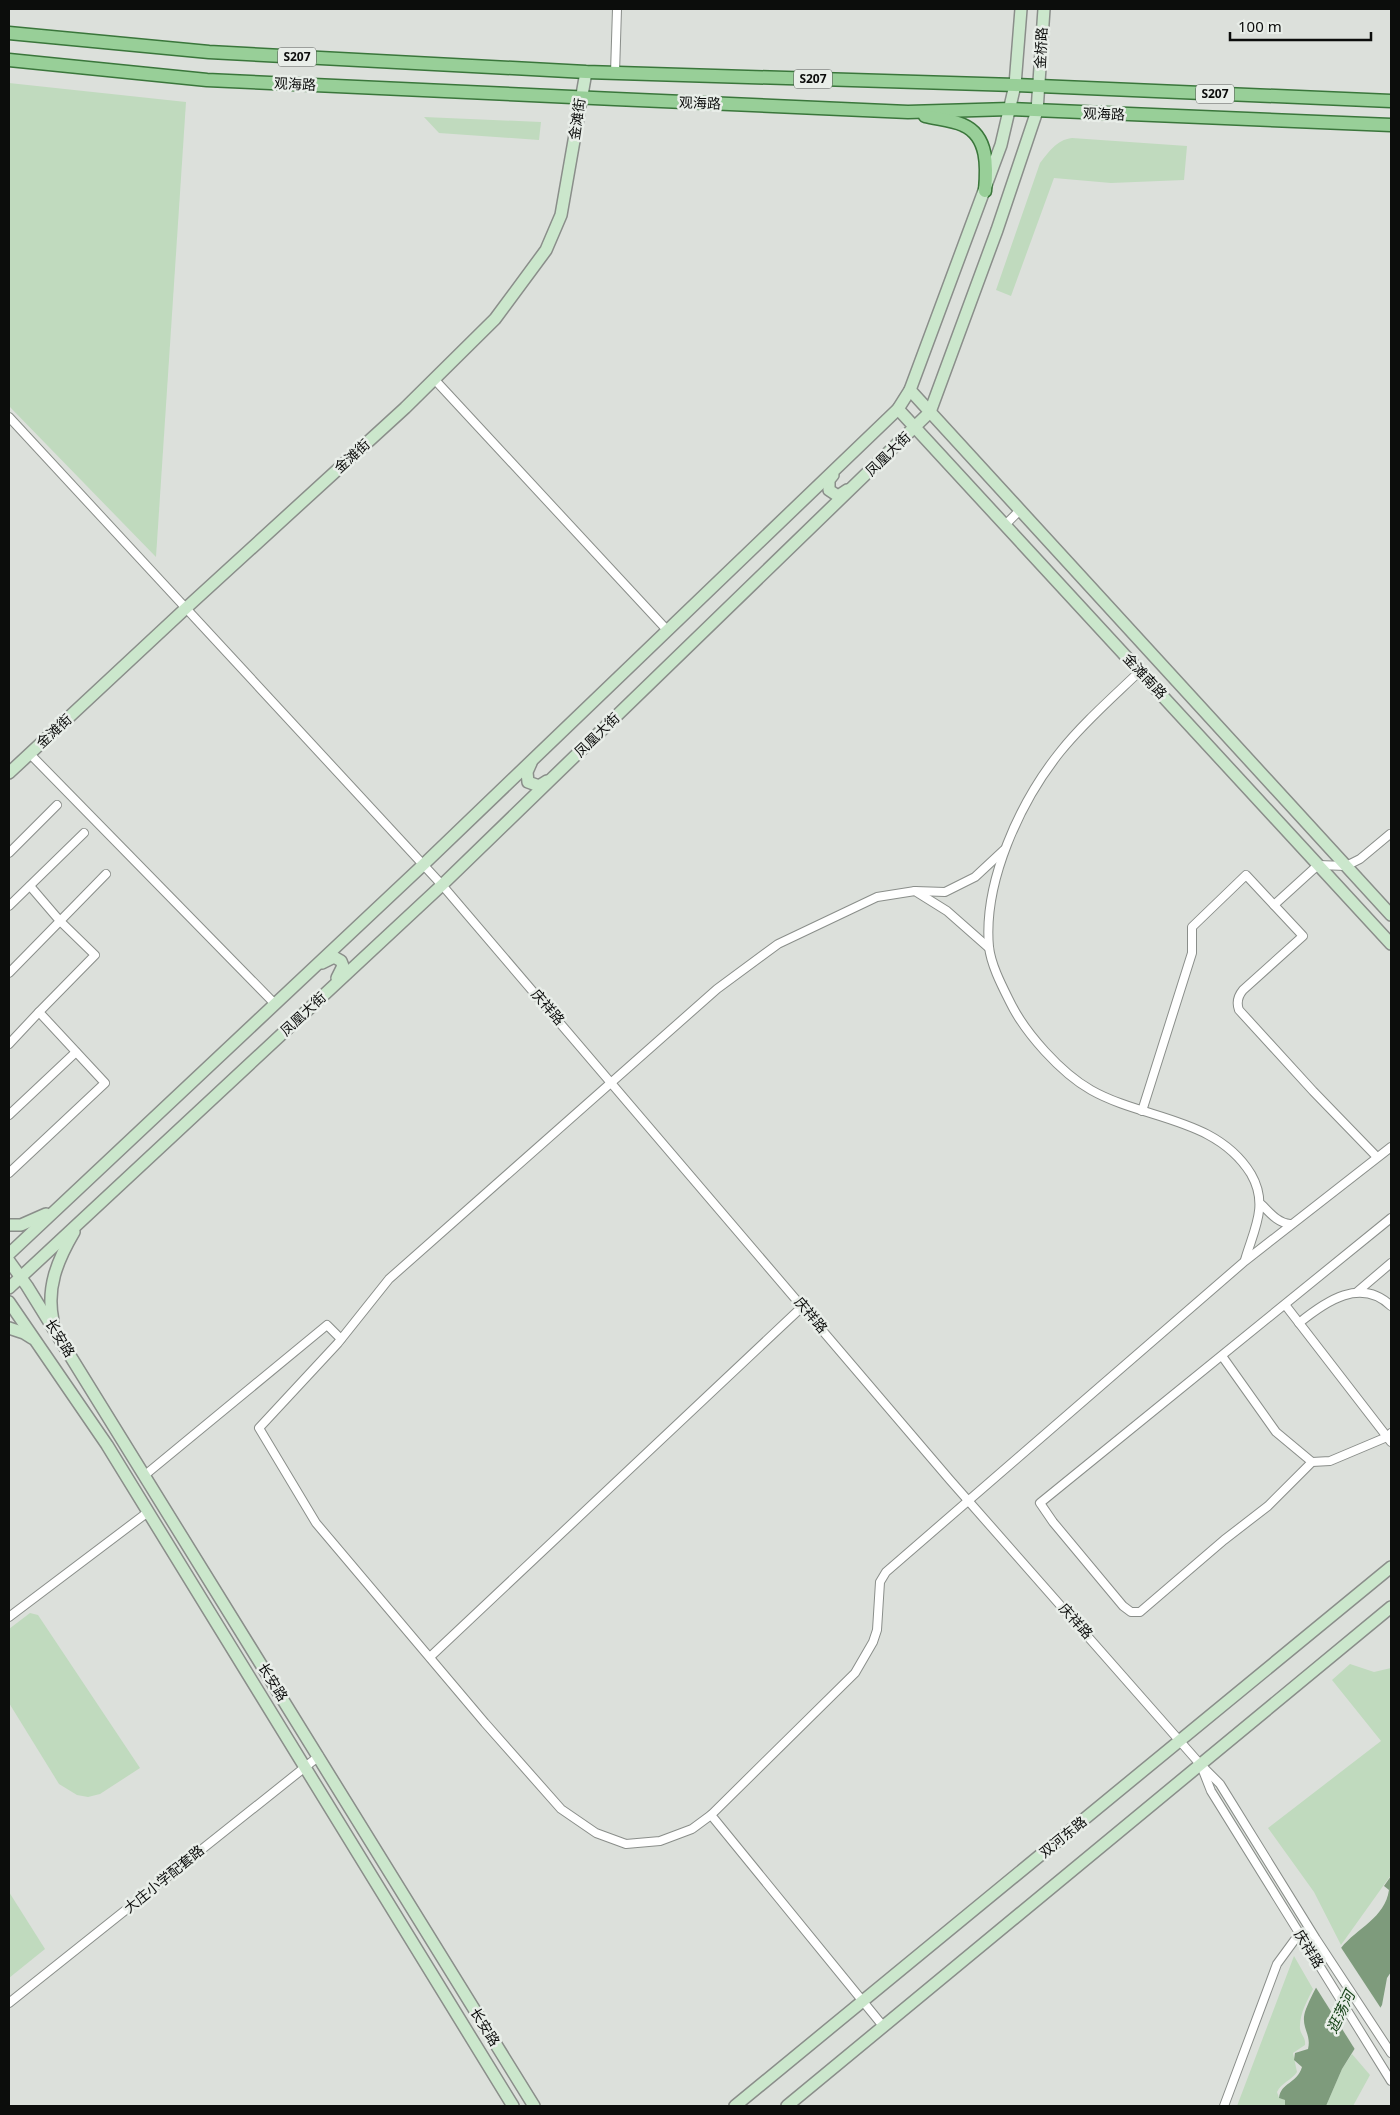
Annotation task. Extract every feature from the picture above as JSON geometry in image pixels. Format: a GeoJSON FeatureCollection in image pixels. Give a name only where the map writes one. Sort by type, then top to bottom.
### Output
{"type":"FeatureCollection","features":[{"type":"Feature","properties":{"kind":"main road","name":"观海路"},"geometry":{"type":"LineString","coordinates":[[9,33],[209,52],[586,72],[1015,85],[1391,101]]}},
{"type":"Feature","properties":{"kind":"main road","name":"观海路"},"geometry":{"type":"LineString","coordinates":[[9,60],[207,80],[580,98],[908,112],[1010,109],[1391,125]]}},
{"type":"Feature","properties":{"kind":"main road"},"geometry":{"type":"LineString","coordinates":[[908,112],[964,125],[976,135],[985,151],[987,168],[985,191]]}},
{"type":"Feature","properties":{"kind":"street"},"geometry":{"type":"LineString","coordinates":[[615,73],[617,9]]}},
{"type":"Feature","properties":{"kind":"street","name":"金桥路"},"geometry":{"type":"LineString","coordinates":[[1015,85],[1021,9]]}},
{"type":"Feature","properties":{"kind":"street","name":"金桥路"},"geometry":{"type":"LineString","coordinates":[[1039,87],[1044,9]]}},
{"type":"Feature","properties":{"kind":"street","name":"金滩街"},"geometry":{"type":"LineString","coordinates":[[9,773],[185,608],[435,380],[495,319],[546,250],[561,214],[586,72]]}},
{"type":"Feature","properties":{"kind":"street","name":"凤凰大街"},"geometry":{"type":"LineString","coordinates":[[9,1254],[423,865],[898,409],[910,390],[985,191],[1001,145],[1015,85]]}},
{"type":"Feature","properties":{"kind":"street","name":"凤凰大街"},"geometry":{"type":"LineString","coordinates":[[9,1288],[442,885],[916,428],[930,412],[997,230],[1037,111],[1039,87]]}},
{"type":"Feature","properties":{"kind":"street"},"geometry":{"type":"LineString","coordinates":[[435,380],[667,630]]}},
{"type":"Feature","properties":{"kind":"street","name":"金滩南路"},"geometry":{"type":"LineString","coordinates":[[910,390],[1391,915]]}},
{"type":"Feature","properties":{"kind":"street","name":"金滩南路"},"geometry":{"type":"LineString","coordinates":[[898,409],[1391,944]]}},
{"type":"Feature","properties":{"kind":"street","name":"庆祥路"},"geometry":{"type":"LineString","coordinates":[[9,417],[442,885],[613,1082],[969,1501],[1200,1764],[1220,1784],[1322,1948],[1391,2053]]}},
{"type":"Feature","properties":{"kind":"street"},"geometry":{"type":"LineString","coordinates":[[843,461],[829,480],[828,486],[833,494],[844,493],[864,478]]}},
{"type":"Feature","properties":{"kind":"street"},"geometry":{"type":"LineString","coordinates":[[1005,524],[1020,511]]}},
{"type":"Feature","properties":{"kind":"street"},"geometry":{"type":"LineString","coordinates":[[1140,671],[1060,751],[1029,797],[1006,849],[992,897],[989,948],[1014,1011],[1025,1028],[1056,1061],[1092,1090],[1142,1111],[1163,1115],[1217,1139],[1240,1161],[1251,1175],[1262,1205],[1274,1218],[1284,1224],[1290,1224]]}},
{"type":"Feature","properties":{"kind":"street"},"geometry":{"type":"LineString","coordinates":[[542,750],[528,767],[526,777],[528,782],[539,786],[562,770]]}},
{"type":"Feature","properties":{"kind":"street"},"geometry":{"type":"LineString","coordinates":[[30,754],[275,1004]]}},
{"type":"Feature","properties":{"kind":"street"},"geometry":{"type":"LineString","coordinates":[[9,853],[57,805]]}},
{"type":"Feature","properties":{"kind":"street"},"geometry":{"type":"LineString","coordinates":[[9,906],[84,833]]}},
{"type":"Feature","properties":{"kind":"street"},"geometry":{"type":"LineString","coordinates":[[1274,905],[1318,865],[1346,866],[1360,859],[1390,834]]}},
{"type":"Feature","properties":{"kind":"street"},"geometry":{"type":"LineString","coordinates":[[1006,849],[975,877],[945,892],[915,892],[877,897],[778,944],[717,989],[389,1279],[341,1339],[259,1428],[316,1523],[561,1809],[596,1833],[626,1844],[660,1841],[692,1829],[711,1816],[854,1673],[870,1648],[877,1630],[880,1582],[886,1572],[1244,1261],[1376,1156],[1391,1147]]}},
{"type":"Feature","properties":{"kind":"street"},"geometry":{"type":"LineString","coordinates":[[9,973],[106,874]]}},
{"type":"Feature","properties":{"kind":"street"},"geometry":{"type":"LineString","coordinates":[[1142,1111],[1192,953],[1192,927],[1246,875],[1303,936],[1243,990],[1237,1005],[1313,1091],[1376,1156]]}},
{"type":"Feature","properties":{"kind":"street"},"geometry":{"type":"LineString","coordinates":[[9,1044],[95,955],[60,921],[30,886]]}},
{"type":"Feature","properties":{"kind":"street"},"geometry":{"type":"LineString","coordinates":[[915,892],[947,911],[989,948]]}},
{"type":"Feature","properties":{"kind":"street"},"geometry":{"type":"LineString","coordinates":[[306,975],[328,959],[334,957],[341,961],[343,966],[340,976],[320,999]]}},
{"type":"Feature","properties":{"kind":"street"},"geometry":{"type":"LineString","coordinates":[[9,1173],[105,1083],[39,1012]]}},
{"type":"Feature","properties":{"kind":"street"},"geometry":{"type":"LineString","coordinates":[[9,1115],[76,1052]]}},
{"type":"Feature","properties":{"kind":"street"},"geometry":{"type":"LineString","coordinates":[[1244,1261],[1262,1205]]}},
{"type":"Feature","properties":{"kind":"street"},"geometry":{"type":"LineString","coordinates":[[9,1225],[20,1225],[58,1208]]}},
{"type":"Feature","properties":{"kind":"street"},"geometry":{"type":"LineString","coordinates":[[1286,1306],[1390,1438],[1330,1461],[1312,1462],[1268,1506],[1224,1540],[1140,1612],[1131,1612],[1123,1606],[1105,1585],[1040,1503],[1286,1306],[1391,1218]]}},
{"type":"Feature","properties":{"kind":"street"},"geometry":{"type":"LineString","coordinates":[[55,1330],[50,1307],[53,1277],[62,1253],[80,1222]]}},
{"type":"Feature","properties":{"kind":"street","name":"长安路"},"geometry":{"type":"LineString","coordinates":[[9,1261],[55,1330],[534,2106]]}},
{"type":"Feature","properties":{"kind":"street"},"geometry":{"type":"LineString","coordinates":[[1358,1292],[1391,1263]]}},
{"type":"Feature","properties":{"kind":"street"},"geometry":{"type":"LineString","coordinates":[[1299,1323],[1316,1309],[1335,1299],[1358,1292],[1372,1293],[1391,1306]]}},
{"type":"Feature","properties":{"kind":"street","name":"长安路"},"geometry":{"type":"LineString","coordinates":[[9,1302],[107,1445],[513,2106]]}},
{"type":"Feature","properties":{"kind":"street"},"geometry":{"type":"LineString","coordinates":[[430,1657],[803,1306]]}},
{"type":"Feature","properties":{"kind":"street"},"geometry":{"type":"LineString","coordinates":[[145,1475],[327,1325],[341,1339]]}},
{"type":"Feature","properties":{"kind":"street"},"geometry":{"type":"LineString","coordinates":[[9,1328],[24,1333],[34,1340]]}},
{"type":"Feature","properties":{"kind":"street"},"geometry":{"type":"LineString","coordinates":[[1222,1356],[1276,1432],[1312,1462]]}},
{"type":"Feature","properties":{"kind":"street"},"geometry":{"type":"LineString","coordinates":[[9,1617],[148,1512]]}},
{"type":"Feature","properties":{"kind":"street","name":"双河东路"},"geometry":{"type":"LineString","coordinates":[[735,2106],[860,2001],[1391,1567]]}},
{"type":"Feature","properties":{"kind":"street"},"geometry":{"type":"LineString","coordinates":[[787,2106],[1391,1607]]}},
{"type":"Feature","properties":{"kind":"street","name":"大庄小学配套路"},"geometry":{"type":"LineString","coordinates":[[9,2003],[319,1756]]}},
{"type":"Feature","properties":{"kind":"street","name":"庆祥路"},"geometry":{"type":"LineString","coordinates":[[1200,1764],[1210,1791],[1391,2081]]}},
{"type":"Feature","properties":{"kind":"street"},"geometry":{"type":"LineString","coordinates":[[711,1816],[860,2001],[883,2026]]}},
{"type":"Feature","properties":{"kind":"street"},"geometry":{"type":"LineString","coordinates":[[1224,2106],[1277,1964],[1299,1934]]}},
{"type":"Feature","properties":{"kind":"shaded area"},"geometry":{"type":"Polygon","coordinates":[[[9,83],[186,102],[156,557],[9,406],[9,83]]]}},
{"type":"Feature","properties":{"kind":"shaded area"},"geometry":{"type":"Polygon","coordinates":[[[424,117],[541,122],[539,140],[439,133],[424,117]]]}},
{"type":"Feature","properties":{"kind":"shaded area"},"geometry":{"type":"Polygon","coordinates":[[[1072,138],[1187,146],[1184,180],[1111,183],[1054,178],[1011,296],[996,290],[1040,163],[1057,144],[1072,138]]]}},
{"type":"Feature","properties":{"kind":"shaded area"},"geometry":{"type":"Polygon","coordinates":[[[30,1613],[38,1615],[140,1768],[100,1794],[88,1797],[77,1795],[59,1784],[9,1703],[9,1629],[30,1613]]]}},
{"type":"Feature","properties":{"kind":"shaded area"},"geometry":{"type":"Polygon","coordinates":[[[1350,1664],[1374,1672],[1391,1668],[1391,1875],[1341,1945],[1314,1892],[1268,1828],[1381,1741],[1332,1680],[1350,1664]]]}},
{"type":"Feature","properties":{"kind":"shaded area"},"geometry":{"type":"Polygon","coordinates":[[[9,1892],[45,1949],[9,1978],[9,1892]]]}},
{"type":"Feature","properties":{"kind":"shaded area"},"geometry":{"type":"Polygon","coordinates":[[[1294,1956],[1313,1989],[1301,2019],[1300,2029],[1305,2045],[1293,2053],[1297,2072],[1277,2092],[1279,2098],[1285,2100],[1285,2106],[1237,2106],[1294,1956]]]}},
{"type":"Feature","properties":{"kind":"shaded area"},"geometry":{"type":"Polygon","coordinates":[[[1352,2054],[1370,2075],[1353,2106],[1326,2106],[1342,2069],[1352,2054]]]}},
{"type":"Feature","properties":{"kind":"water","name":"逛荡河"},"geometry":{"type":"Polygon","coordinates":[[[1391,1876],[1391,1972],[1387,1978],[1382,2005],[1342,2069],[1326,2106],[1285,2106],[1285,2100],[1279,2098],[1280,2093],[1297,2077],[1302,2067],[1294,2060],[1295,2053],[1308,2049],[1309,2043],[1304,2015],[1309,2001],[1341,1948],[1370,1922],[1382,1908],[1389,1890],[1384,1886],[1391,1876]]]}},
{"type":"Feature","properties":{"kind":"pier"},"geometry":{"type":"Polygon","coordinates":[[[1340,1946],[1382,2010],[1356,2051],[1315,1986],[1340,1946]]]}}]}
